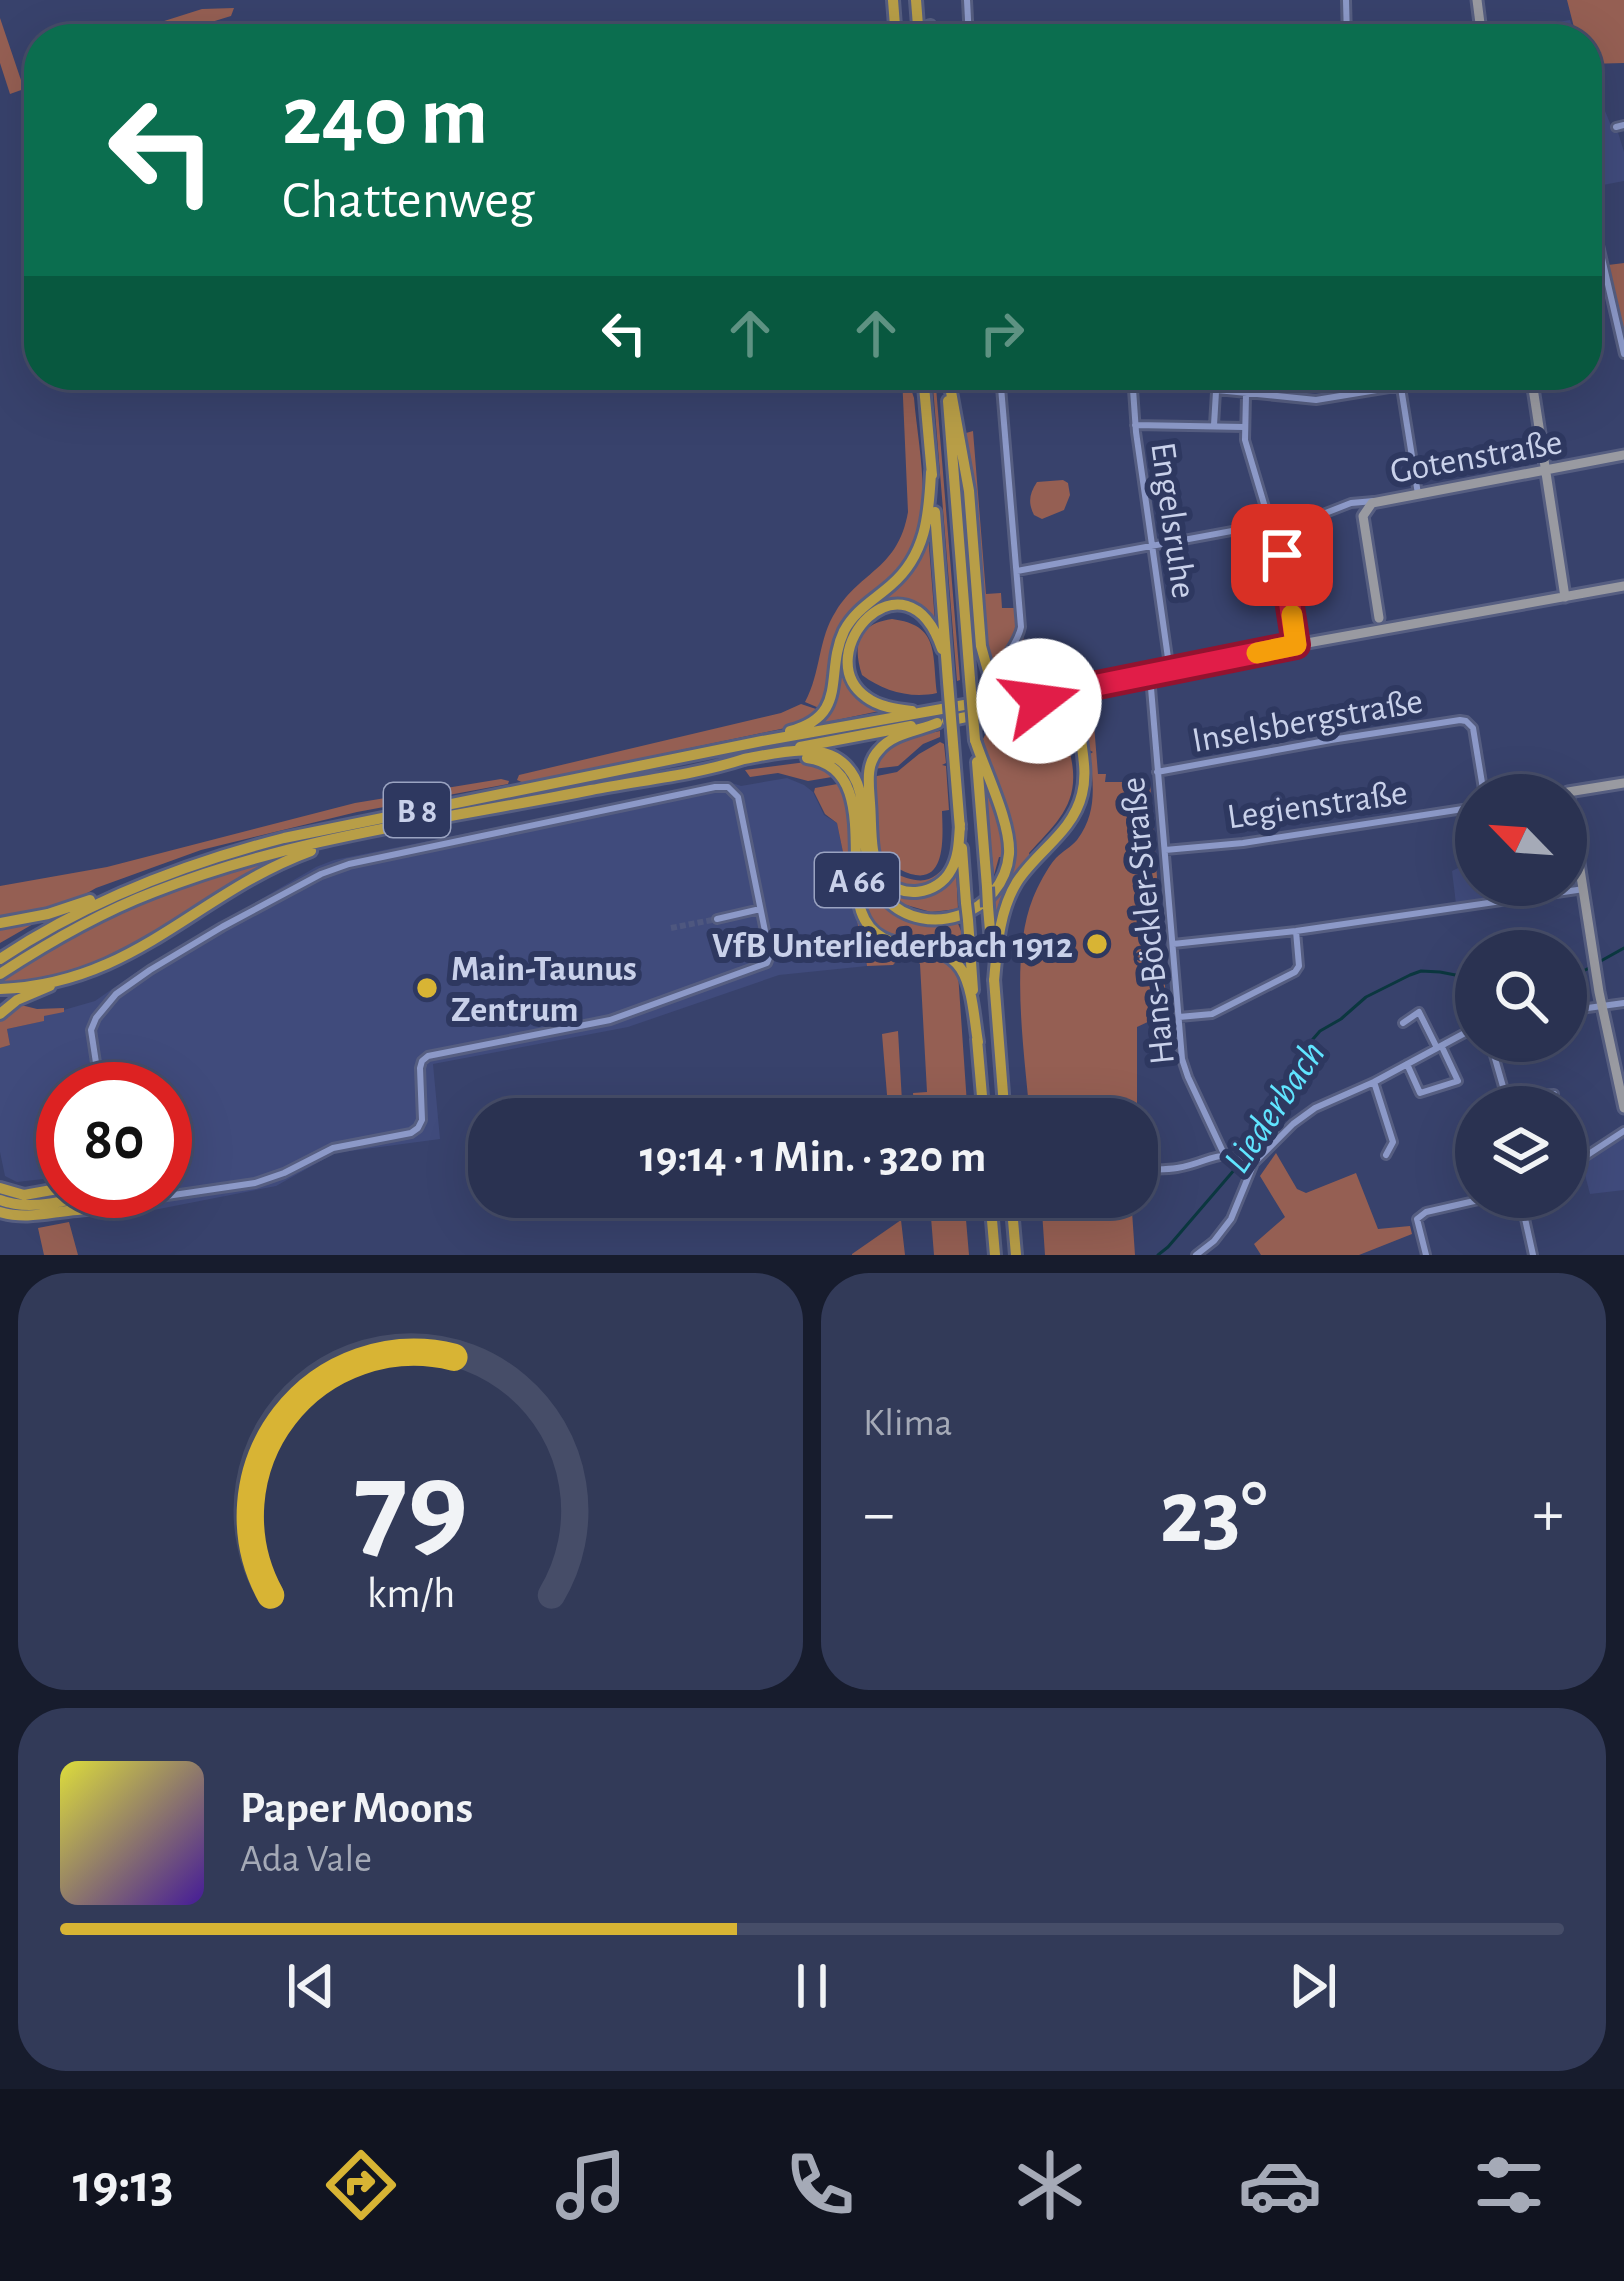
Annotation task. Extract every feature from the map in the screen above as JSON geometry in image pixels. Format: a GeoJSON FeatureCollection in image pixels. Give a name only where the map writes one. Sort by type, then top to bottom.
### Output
{"type":"FeatureCollection","features":[{"type":"Feature","properties":{"kind":"highway","name":"A 66"},"geometry":{"type":"LineString","coordinates":[[924,390],[982,1098]]}},
{"type":"Feature","properties":{"kind":"highway","name":"A 66"},"geometry":{"type":"LineString","coordinates":[[948,390],[1003,1098]]}},
{"type":"Feature","properties":{"kind":"highway"},"geometry":{"type":"LineString","coordinates":[[950,390],[969,491],[981,646],[988,670],[1000,684]]}},
{"type":"Feature","properties":{"kind":"highway"},"geometry":{"type":"LineString","coordinates":[[763,741],[807,726],[825,710],[847,626],[901,576],[922,541],[932,472]]}},
{"type":"Feature","properties":{"kind":"highway"},"geometry":{"type":"LineString","coordinates":[[921,712],[881,705],[858,690],[850,658],[853,637],[863,620],[892,606],[918,612],[936,631],[948,682]]}},
{"type":"Feature","properties":{"kind":"highway"},"geometry":{"type":"LineString","coordinates":[[994,981],[1001,924],[1012,892],[1067,826],[1079,803],[1085,774],[1080,707],[1092,687]]}},
{"type":"Feature","properties":{"kind":"highway","name":"B 8"},"geometry":{"type":"LineString","coordinates":[[0,959],[59,923],[145,882],[243,848],[763,741],[1026,694]]}},
{"type":"Feature","properties":{"kind":"highway"},"geometry":{"type":"LineString","coordinates":[[1050,695],[1068,710],[1082,742]]}},
{"type":"Feature","properties":{"kind":"highway","name":"B 8"},"geometry":{"type":"LineString","coordinates":[[0,974],[63,935],[150,893],[247,860],[352,835],[1025,705],[1050,695]]}},
{"type":"Feature","properties":{"kind":"highway"},"geometry":{"type":"LineString","coordinates":[[937,723],[886,742],[872,759],[874,854],[884,879],[914,892],[941,883],[956,857],[960,824]]}},
{"type":"Feature","properties":{"kind":"highway","name":"A 66"},"geometry":{"type":"LineString","coordinates":[[768,755],[821,752],[844,764],[859,789],[864,848],[875,886],[899,910],[938,920],[967,914],[982,904],[1007,866],[1008,834],[975,740]]}},
{"type":"Feature","properties":{"kind":"highway","name":"A 66"},"geometry":{"type":"LineString","coordinates":[[728,764],[802,758],[827,762],[841,774],[853,805],[862,913],[884,939],[941,954],[959,966],[978,1042]]}},
{"type":"Feature","properties":{"kind":"highway"},"geometry":{"type":"LineString","coordinates":[[9,1006],[120,960],[274,868],[352,835]]}},
{"type":"Feature","properties":{"kind":"highway"},"geometry":{"type":"LineString","coordinates":[[0,923],[48,914],[145,882]]}},
{"type":"Feature","properties":{"kind":"highway"},"geometry":{"type":"LineString","coordinates":[[4,989],[59,982]]}},
{"type":"Feature","properties":{"kind":"highway"},"geometry":{"type":"LineString","coordinates":[[0,1188],[24,1195],[36,1193]]}},
{"type":"Feature","properties":{"kind":"highway"},"geometry":{"type":"LineString","coordinates":[[0,1200],[36,1204]]}},
{"type":"Feature","properties":{"kind":"highway"},"geometry":{"type":"LineString","coordinates":[[0,1212],[36,1215]]}},
{"type":"Feature","properties":{"kind":"highway"},"geometry":{"type":"LineString","coordinates":[[992,1218],[995,1255]]}},
{"type":"Feature","properties":{"kind":"highway"},"geometry":{"type":"LineString","coordinates":[[1013,1218],[1016,1255]]}},
{"type":"Feature","properties":{"kind":"main road"},"geometry":{"type":"LineString","coordinates":[[1533,390],[1565,597]]}},
{"type":"Feature","properties":{"kind":"main road","name":"Gotenstraße"},"geometry":{"type":"LineString","coordinates":[[1384,500],[1624,455]]}},
{"type":"Feature","properties":{"kind":"main road"},"geometry":{"type":"LineString","coordinates":[[1384,500],[1368,506],[1363,516],[1379,618],[1389,628]]}},
{"type":"Feature","properties":{"kind":"main road"},"geometry":{"type":"LineString","coordinates":[[1050,695],[1624,586]]}},
{"type":"Feature","properties":{"kind":"main road"},"geometry":{"type":"LineString","coordinates":[[1370,632],[1379,618]]}},
{"type":"Feature","properties":{"kind":"main road"},"geometry":{"type":"LineString","coordinates":[[1000,684],[1026,694]]}},
{"type":"Feature","properties":{"kind":"main road","name":"B 8"},"geometry":{"type":"LineString","coordinates":[[1026,694],[1050,695]]}},
{"type":"Feature","properties":{"kind":"main road"},"geometry":{"type":"LineString","coordinates":[[1587,789],[1624,783]]}},
{"type":"Feature","properties":{"kind":"main road"},"geometry":{"type":"LineString","coordinates":[[1587,906],[1624,1108]]}},
{"type":"Feature","properties":{"kind":"street"},"geometry":{"type":"LineString","coordinates":[[1602,263],[1624,354]]}},
{"type":"Feature","properties":{"kind":"street"},"geometry":{"type":"LineString","coordinates":[[1000,684],[1000,667],[1021,631],[1001,390]]}},
{"type":"Feature","properties":{"kind":"street","name":"Engelsruhe"},"geometry":{"type":"LineString","coordinates":[[1133,390],[1170,671]]}},
{"type":"Feature","properties":{"kind":"street"},"geometry":{"type":"LineString","coordinates":[[1214,426],[1216,390],[1316,400],[1377,390]]}},
{"type":"Feature","properties":{"kind":"street"},"geometry":{"type":"LineString","coordinates":[[1402,390],[1418,494]]}},
{"type":"Feature","properties":{"kind":"street"},"geometry":{"type":"LineString","coordinates":[[1246,394],[1245,440],[1274,523],[1296,645]]}},
{"type":"Feature","properties":{"kind":"street"},"geometry":{"type":"LineString","coordinates":[[1135,425],[1244,427]]}},
{"type":"Feature","properties":{"kind":"street","name":"Gotenstraße"},"geometry":{"type":"LineString","coordinates":[[1338,510],[1351,503],[1384,500]]}},
{"type":"Feature","properties":{"kind":"street","name":"Gotenstraße"},"geometry":{"type":"LineString","coordinates":[[1017,571],[1338,510],[1352,509],[1363,516]]}},
{"type":"Feature","properties":{"kind":"street","name":"Hans-Böckler-Straße"},"geometry":{"type":"LineString","coordinates":[[1150,676],[1182,1060],[1224,1154]]}},
{"type":"Feature","properties":{"kind":"street","name":"Inselsbergstraße"},"geometry":{"type":"LineString","coordinates":[[1157,772],[1466,721],[1473,728],[1481,774]]}},
{"type":"Feature","properties":{"kind":"street"},"geometry":{"type":"LineString","coordinates":[[96,1062],[92,1026],[116,994],[223,927],[338,867],[715,787],[728,788],[740,801],[770,954],[766,964],[615,1018],[428,1056],[420,1068],[422,1120],[414,1132],[333,1148],[266,1180],[192,1192]]}},
{"type":"Feature","properties":{"kind":"street","name":"Legienstraße"},"geometry":{"type":"LineString","coordinates":[[1165,850],[1244,843],[1455,810]]}},
{"type":"Feature","properties":{"kind":"street"},"geometry":{"type":"LineString","coordinates":[[1173,944],[1468,906]]}},
{"type":"Feature","properties":{"kind":"street"},"geometry":{"type":"LineString","coordinates":[[717,919],[756,910]]}},
{"type":"Feature","properties":{"kind":"street"},"geometry":{"type":"LineString","coordinates":[[1179,1017],[1212,1014],[1295,972],[1300,966],[1297,931]]}},
{"type":"Feature","properties":{"kind":"street"},"geometry":{"type":"LineString","coordinates":[[1587,1008],[1624,1003]]}},
{"type":"Feature","properties":{"kind":"street"},"geometry":{"type":"LineString","coordinates":[[1403,1023],[1419,1012],[1458,1081],[1420,1094],[1407,1064]]}},
{"type":"Feature","properties":{"kind":"street"},"geometry":{"type":"LineString","coordinates":[[1196,1255],[1231,1219],[1246,1159],[1315,1108],[1455,1038]]}},
{"type":"Feature","properties":{"kind":"street"},"geometry":{"type":"LineString","coordinates":[[1374,1082],[1393,1142],[1386,1155]]}},
{"type":"Feature","properties":{"kind":"street"},"geometry":{"type":"LineString","coordinates":[[1587,1155],[1624,1131]]}},
{"type":"Feature","properties":{"kind":"street"},"geometry":{"type":"LineString","coordinates":[[1158,1170],[1224,1154],[1246,1159]]}},
{"type":"Feature","properties":{"kind":"street"},"geometry":{"type":"LineString","coordinates":[[1426,1255],[1417,1219],[1455,1205]]}},
{"type":"Feature","properties":{"kind":"street"},"geometry":{"type":"LineString","coordinates":[[1525,1218],[1533,1255]]}},
{"type":"Feature","properties":{"kind":"shaded area"},"geometry":{"type":"Polygon","coordinates":[[[1567,0],[1624,0],[1624,63],[1602,64],[1602,24],[1573,24],[1567,0]]]}},
{"type":"Feature","properties":{"kind":"shaded area"},"geometry":{"type":"Polygon","coordinates":[[[234,8],[231,16],[203,24],[155,24],[202,9],[234,8]]]}},
{"type":"Feature","properties":{"kind":"shaded area"},"geometry":{"type":"Polygon","coordinates":[[[0,18],[24,89],[10,94],[0,63],[0,18]]]}},
{"type":"Feature","properties":{"kind":"shaded area"},"geometry":{"type":"Polygon","coordinates":[[[1602,104],[1624,152],[1624,181],[1602,185],[1602,104]]]}},
{"type":"Feature","properties":{"kind":"shaded area"},"geometry":{"type":"Polygon","coordinates":[[[1624,263],[1624,332],[1608,265],[1624,263]]]}},
{"type":"Feature","properties":{"kind":"shaded area"},"geometry":{"type":"Polygon","coordinates":[[[903,390],[911,390],[914,398],[923,488],[919,532],[900,569],[857,606],[839,630],[819,708],[805,702],[830,621],[846,597],[888,558],[908,512],[903,390]]]}},
{"type":"Feature","properties":{"kind":"shaded area"},"geometry":{"type":"Polygon","coordinates":[[[933,390],[960,680],[957,681],[933,390]]]}},
{"type":"Feature","properties":{"kind":"shaded area"},"geometry":{"type":"Polygon","coordinates":[[[962,428],[966,433],[973,431],[986,594],[1001,593],[1002,608],[1016,608],[1013,638],[995,675],[985,651],[973,492],[962,428]]]}},
{"type":"Feature","properties":{"kind":"shaded area"},"geometry":{"type":"Polygon","coordinates":[[[1063,480],[1070,495],[1064,510],[1042,519],[1034,515],[1030,498],[1037,482],[1063,480]]]}},
{"type":"Feature","properties":{"kind":"shaded area"},"geometry":{"type":"Polygon","coordinates":[[[928,534],[935,622],[922,612],[896,604],[883,604],[863,614],[851,635],[847,680],[858,697],[884,710],[818,724],[835,700],[845,643],[854,622],[928,534]]]}},
{"type":"Feature","properties":{"kind":"shaded area"},"geometry":{"type":"Polygon","coordinates":[[[892,619],[908,622],[926,635],[937,693],[898,692],[862,675],[860,637],[872,626],[892,619]]]}},
{"type":"Feature","properties":{"kind":"shaded area"},"geometry":{"type":"Polygon","coordinates":[[[1023,634],[1027,686],[1004,682],[1001,676],[1023,634]]]}},
{"type":"Feature","properties":{"kind":"shaded area"},"geometry":{"type":"Polygon","coordinates":[[[1092,700],[1098,774],[1106,774],[1105,782],[1150,782],[1167,1013],[1137,1027],[1137,1098],[1028,1098],[1022,948],[1040,883],[1056,858],[1077,840],[1088,819],[1093,752],[1083,721],[1087,702],[1092,700]]]}},
{"type":"Feature","properties":{"kind":"shaded area"},"geometry":{"type":"Polygon","coordinates":[[[801,704],[819,710],[790,727],[524,783],[517,780],[519,775],[781,713],[801,704]]]}},
{"type":"Feature","properties":{"kind":"shaded area"},"geometry":{"type":"Polygon","coordinates":[[[1045,717],[1054,719],[1066,739],[1072,791],[1063,813],[1012,878],[995,914],[994,899],[1013,862],[983,739],[986,733],[1045,717]]]}},
{"type":"Feature","properties":{"kind":"shaded area"},"geometry":{"type":"Polygon","coordinates":[[[940,731],[940,737],[923,744],[898,766],[873,769],[891,746],[940,731]]]}},
{"type":"Feature","properties":{"kind":"shaded area"},"geometry":{"type":"Polygon","coordinates":[[[940,742],[944,744],[949,810],[942,811],[939,860],[926,875],[899,869],[898,860],[888,861],[889,871],[925,880],[939,873],[952,856],[932,884],[903,886],[890,878],[876,848],[872,777],[897,772],[940,742]]]}},
{"type":"Feature","properties":{"kind":"shaded area"},"geometry":{"type":"Polygon","coordinates":[[[806,762],[838,776],[808,781],[778,773],[750,777],[745,770],[806,762]]]}},
{"type":"Feature","properties":{"kind":"shaded area","name":"Main-Taunus Zentrum"},"geometry":{"type":"Polygon","coordinates":[[[787,778],[813,792],[824,815],[837,823],[859,929],[874,944],[876,959],[866,960],[867,966],[779,975],[628,1027],[433,1064],[440,1139],[335,1153],[276,1186],[192,1202],[192,1062],[36,1062],[36,1180],[17,1182],[5,1176],[0,1152],[0,1048],[10,1045],[7,1029],[95,1001],[135,973],[334,860],[726,781],[741,786],[787,778]]]}},
{"type":"Feature","properties":{"kind":"shaded area"},"geometry":{"type":"Polygon","coordinates":[[[865,778],[875,869],[909,895],[956,869],[958,909],[931,912],[903,904],[874,875],[859,779],[865,778]]]}},
{"type":"Feature","properties":{"kind":"shaded area"},"geometry":{"type":"Polygon","coordinates":[[[501,779],[508,784],[357,812],[201,850],[96,888],[0,943],[0,886],[107,867],[355,803],[501,779]]]}},
{"type":"Feature","properties":{"kind":"shaded area"},"geometry":{"type":"Polygon","coordinates":[[[850,781],[856,793],[861,859],[872,885],[912,919],[957,921],[963,966],[903,944],[874,923],[861,889],[850,781]]]}},
{"type":"Feature","properties":{"kind":"shaded area"},"geometry":{"type":"Polygon","coordinates":[[[843,783],[847,793],[853,878],[871,933],[947,960],[958,973],[967,1098],[913,1098],[913,1093],[927,1092],[920,964],[914,957],[901,956],[893,965],[867,966],[866,960],[876,958],[874,944],[859,930],[837,823],[825,814],[815,788],[843,783]]]}},
{"type":"Feature","properties":{"kind":"shaded area"},"geometry":{"type":"Polygon","coordinates":[[[987,789],[1002,826],[1005,857],[999,857],[994,875],[985,793],[987,789]]]}},
{"type":"Feature","properties":{"kind":"shaded area"},"geometry":{"type":"Polygon","coordinates":[[[322,845],[107,960],[56,977],[0,982],[46,949],[138,905],[322,845]]]}},
{"type":"Feature","properties":{"kind":"shaded area"},"geometry":{"type":"Polygon","coordinates":[[[21,1005],[64,1008],[64,1012],[7,1029],[10,1045],[0,1048],[0,1019],[21,1005]]]}},
{"type":"Feature","properties":{"kind":"shaded area"},"geometry":{"type":"Polygon","coordinates":[[[898,1031],[902,1098],[887,1098],[882,1034],[898,1031]]]}},
{"type":"Feature","properties":{"kind":"shaded area"},"geometry":{"type":"Polygon","coordinates":[[[1624,1137],[1624,1190],[1590,1194],[1587,1160],[1624,1137]]]}},
{"type":"Feature","properties":{"kind":"shaded area"},"geometry":{"type":"Polygon","coordinates":[[[1276,1153],[1297,1189],[1306,1193],[1356,1173],[1378,1229],[1410,1226],[1412,1234],[1359,1255],[1261,1255],[1254,1244],[1285,1217],[1260,1176],[1276,1153]]]}},
{"type":"Feature","properties":{"kind":"shaded area"},"geometry":{"type":"Polygon","coordinates":[[[931,1218],[966,1218],[969,1255],[934,1255],[931,1218]]]}},
{"type":"Feature","properties":{"kind":"shaded area"},"geometry":{"type":"Polygon","coordinates":[[[1042,1218],[1132,1218],[1135,1255],[1045,1255],[1042,1218]]]}},
{"type":"Feature","properties":{"kind":"shaded area"},"geometry":{"type":"Polygon","coordinates":[[[901,1220],[905,1255],[852,1255],[852,1254],[901,1220]]]}},
{"type":"Feature","properties":{"kind":"shaded area"},"geometry":{"type":"Polygon","coordinates":[[[69,1222],[78,1255],[44,1255],[38,1228],[69,1222]]]}},
{"type":"Feature","properties":{"kind":"waterway","name":"Liederbach"},"geometry":{"type":"LineString","coordinates":[[1599,962],[1624,948]]}},
{"type":"Feature","properties":{"kind":"waterway","name":"Liederbach"},"geometry":{"type":"LineString","coordinates":[[1587,969],[1591,967]]}},
{"type":"Feature","properties":{"kind":"waterway","name":"Liederbach"},"geometry":{"type":"LineString","coordinates":[[1158,1255],[1235,1169],[1300,1054],[1320,1031],[1366,997],[1410,975],[1421,971],[1455,975]]}},
{"type":"Feature","properties":{"kind":"tunnel"},"geometry":{"type":"LineString","coordinates":[[671,928],[717,919]]}},
{"type":"Feature","properties":{"kind":"slow traffic"},"geometry":{"type":"LineString","coordinates":[[1257,653],[1296,645],[1292,615]]}},
{"type":"Feature","properties":{"kind":"place","name":"VfB Unterliederbach 1912"},"geometry":{"type":"Point","coordinates":[1097,944]}},
{"type":"Feature","properties":{"kind":"place","name":"Main-Taunus Zentrum"},"geometry":{"type":"Point","coordinates":[427,988]}},
{"type":"Feature","properties":{"kind":"route"},"geometry":{"type":"LineString","coordinates":[[1039,701],[1048,695],[1296,645],[1282,555]]}}]}
